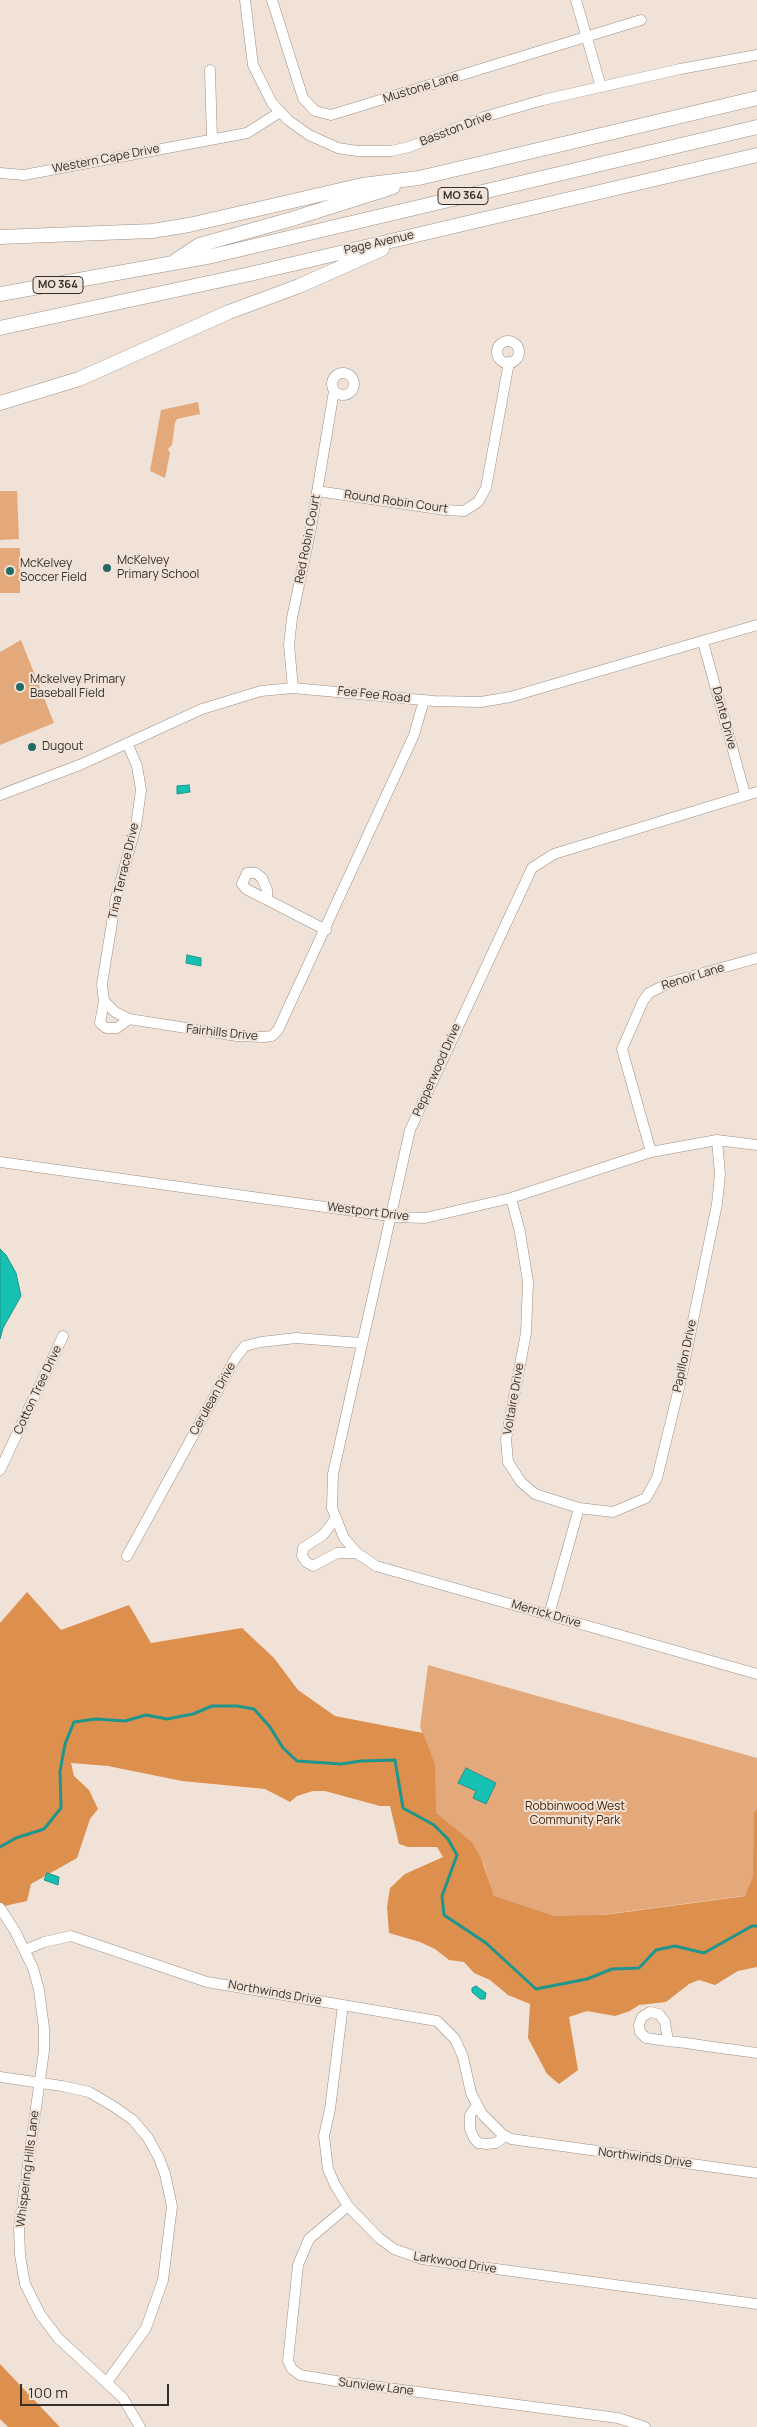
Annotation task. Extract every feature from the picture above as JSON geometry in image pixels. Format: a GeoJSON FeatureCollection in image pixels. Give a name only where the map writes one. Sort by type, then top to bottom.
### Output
{"type":"FeatureCollection","features":[{"type":"Feature","properties":{"kind":"highway"},"geometry":{"type":"LineString","coordinates":[[0,237],[152,231],[189,225],[362,185],[419,178],[757,98]]}},
{"type":"Feature","properties":{"kind":"highway","name":"MO 364"},"geometry":{"type":"LineString","coordinates":[[0,294],[169,265],[757,127]]}},
{"type":"Feature","properties":{"kind":"highway","name":"Page Avenue"},"geometry":{"type":"LineString","coordinates":[[0,328],[410,236],[757,155]]}},
{"type":"Feature","properties":{"kind":"highway"},"geometry":{"type":"LineString","coordinates":[[169,265],[199,245],[366,197],[419,178]]}},
{"type":"Feature","properties":{"kind":"highway"},"geometry":{"type":"LineString","coordinates":[[0,403],[79,379],[230,312],[298,286],[410,236]]}},
{"type":"Feature","properties":{"kind":"street","name":"Basston Drive"},"geometry":{"type":"LineString","coordinates":[[245,0],[253,65],[265,90],[280,112],[309,135],[338,148],[357,151],[391,151],[409,147],[506,110],[680,69],[757,55]]}},
{"type":"Feature","properties":{"kind":"street","name":"Mustone Lane"},"geometry":{"type":"LineString","coordinates":[[272,0],[303,98],[315,112],[331,115],[641,20]]}},
{"type":"Feature","properties":{"kind":"street"},"geometry":{"type":"LineString","coordinates":[[576,0],[601,87]]}},
{"type":"Feature","properties":{"kind":"street"},"geometry":{"type":"LineString","coordinates":[[210,70],[212,140]]}},
{"type":"Feature","properties":{"kind":"street","name":"Western Cape Drive"},"geometry":{"type":"LineString","coordinates":[[0,173],[24,175],[247,133],[280,112]]}},
{"type":"Feature","properties":{"kind":"street","name":"Round Robin Court"},"geometry":{"type":"LineString","coordinates":[[317,492],[445,510],[464,511],[478,502],[486,488],[509,362]]}},
{"type":"Feature","properties":{"kind":"street","name":"Red Robin Court"},"geometry":{"type":"LineString","coordinates":[[293,688],[289,645],[292,618],[317,492],[334,391]]}},
{"type":"Feature","properties":{"kind":"street","name":"Fee Fee Road"},"geometry":{"type":"LineString","coordinates":[[0,795],[82,764],[202,708],[261,691],[293,688],[424,700],[481,702],[510,697],[757,625]]}},
{"type":"Feature","properties":{"kind":"street","name":"Dante Drive"},"geometry":{"type":"LineString","coordinates":[[703,642],[744,794]]}},
{"type":"Feature","properties":{"kind":"street","name":"Fairhills Drive"},"geometry":{"type":"LineString","coordinates":[[104,1001],[114,1012],[129,1019],[239,1036],[272,1036],[278,1030],[326,930],[414,735],[424,700]]}},
{"type":"Feature","properties":{"kind":"street","name":"Tina Terrace Drive"},"geometry":{"type":"LineString","coordinates":[[127,744],[137,766],[141,790],[136,826],[115,902],[102,984],[104,1001],[100,1023],[106,1028],[117,1028],[129,1019]]}},
{"type":"Feature","properties":{"kind":"street","name":"Pepperwood Drive"},"geometry":{"type":"LineString","coordinates":[[344,1538],[332,1508],[333,1474],[354,1383],[360,1343],[410,1130],[532,868],[554,854],[744,794],[757,792]]}},
{"type":"Feature","properties":{"kind":"street"},"geometry":{"type":"LineString","coordinates":[[267,900],[326,930]]}},
{"type":"Feature","properties":{"kind":"street","name":"Renoir Lane"},"geometry":{"type":"LineString","coordinates":[[651,1152],[622,1049],[643,1001],[649,993],[671,982],[757,958]]}},
{"type":"Feature","properties":{"kind":"street","name":"Westport Drive"},"geometry":{"type":"LineString","coordinates":[[0,1162],[390,1215],[426,1218],[512,1198],[651,1152],[717,1140],[757,1146]]}},
{"type":"Feature","properties":{"kind":"street","name":"Papillon Drive"},"geometry":{"type":"LineString","coordinates":[[579,1508],[614,1512],[632,1506],[646,1498],[657,1478],[680,1384],[717,1204],[720,1174],[717,1140]]}},
{"type":"Feature","properties":{"kind":"street","name":"Voltaire Drive"},"geometry":{"type":"LineString","coordinates":[[512,1198],[521,1235],[528,1282],[526,1333],[506,1439],[508,1462],[521,1482],[535,1494],[579,1508]]}},
{"type":"Feature","properties":{"kind":"street","name":"Cotton Tree Drive"},"geometry":{"type":"LineString","coordinates":[[0,1470],[63,1336]]}},
{"type":"Feature","properties":{"kind":"street","name":"Cerulean Drive"},"geometry":{"type":"LineString","coordinates":[[127,1556],[245,1346],[296,1338],[360,1343]]}},
{"type":"Feature","properties":{"kind":"street"},"geometry":{"type":"LineString","coordinates":[[549,1615],[579,1508]]}},
{"type":"Feature","properties":{"kind":"street"},"geometry":{"type":"LineString","coordinates":[[336,1518],[323,1535],[304,1548],[302,1556],[306,1562],[313,1566],[337,1553],[357,1554]]}},
{"type":"Feature","properties":{"kind":"street","name":"Merrick Drive"},"geometry":{"type":"LineString","coordinates":[[344,1538],[357,1554],[376,1566],[757,1674]]}},
{"type":"Feature","properties":{"kind":"street","name":"Whispering Hills Lane"},"geometry":{"type":"LineString","coordinates":[[0,1908],[26,1950],[39,1988],[42,2009],[44,2051],[19,2228],[20,2255],[25,2284],[40,2314],[58,2338],[122,2398],[140,2427]]}},
{"type":"Feature","properties":{"kind":"street","name":"Northwinds Drive"},"geometry":{"type":"LineString","coordinates":[[26,1950],[44,1942],[71,1936],[207,1982],[437,2021],[455,2039],[463,2057],[471,2093],[482,2114],[505,2136],[525,2143],[757,2173]]}},
{"type":"Feature","properties":{"kind":"street","name":"Larkwood Drive"},"geometry":{"type":"LineString","coordinates":[[343,2005],[330,2109],[324,2136],[328,2170],[348,2206],[379,2238],[394,2249],[411,2256],[757,2304]]}},
{"type":"Feature","properties":{"kind":"street"},"geometry":{"type":"LineString","coordinates":[[668,2041],[757,2053]]}},
{"type":"Feature","properties":{"kind":"street"},"geometry":{"type":"LineString","coordinates":[[0,2077],[89,2092],[133,2120],[148,2138],[168,2180],[172,2206],[170,2230],[163,2280],[156,2305],[146,2328],[107,2382]]}},
{"type":"Feature","properties":{"kind":"street"},"geometry":{"type":"LineString","coordinates":[[477,2105],[470,2115],[470,2129],[478,2143],[496,2143],[505,2136]]}},
{"type":"Feature","properties":{"kind":"street","name":"Sunview Lane"},"geometry":{"type":"LineString","coordinates":[[348,2206],[309,2239],[298,2265],[288,2361],[292,2369],[300,2375],[618,2418],[645,2427]]}},
{"type":"Feature","properties":{"kind":"green space"},"geometry":{"type":"Polygon","coordinates":[[[198,402],[200,414],[177,419],[175,423],[172,445],[168,449],[170,453],[165,478],[150,471],[161,410],[198,402]]]}},
{"type":"Feature","properties":{"kind":"green space","name":"McKelvey Soccer Field"},"geometry":{"type":"Polygon","coordinates":[[[0,491],[17,491],[19,539],[0,540],[0,491]]]}},
{"type":"Feature","properties":{"kind":"green space","name":"McKelvey Soccer Field"},"geometry":{"type":"Polygon","coordinates":[[[0,548],[20,548],[20,593],[0,593],[0,548]]]}},
{"type":"Feature","properties":{"kind":"green space","name":"Mckelvey Primary Baseball Field"},"geometry":{"type":"Polygon","coordinates":[[[21,640],[54,723],[0,745],[0,652],[21,640]]]}},
{"type":"Feature","properties":{"kind":"green space","name":"Robbinwood West Community Park"},"geometry":{"type":"Polygon","coordinates":[[[428,1665],[757,1758],[757,1894],[572,1919],[538,1914],[500,1917],[484,1864],[473,1843],[440,1818],[428,1803],[435,1764],[420,1727],[428,1665]]]}},
{"type":"Feature","properties":{"kind":"shaded area"},"geometry":{"type":"Polygon","coordinates":[[[27,1592],[61,1630],[129,1605],[151,1643],[242,1628],[274,1658],[298,1690],[335,1716],[423,1733],[435,1764],[436,1813],[473,1843],[482,1860],[494,1896],[554,1916],[604,1915],[745,1896],[753,1877],[754,1814],[757,1809],[757,1967],[738,1971],[715,1985],[699,1980],[689,1984],[666,2002],[639,2005],[630,2011],[615,2016],[587,2011],[569,2017],[578,2070],[559,2084],[547,2074],[528,2038],[530,2004],[508,1995],[490,1980],[474,1973],[464,1962],[449,1960],[435,1949],[420,1942],[389,1933],[387,1907],[390,1888],[405,1874],[443,1857],[437,1847],[408,1847],[399,1844],[390,1806],[380,1806],[325,1791],[313,1791],[297,1796],[290,1802],[265,1789],[182,1781],[108,1766],[71,1763],[74,1776],[89,1790],[98,1809],[90,1819],[77,1858],[31,1884],[27,1901],[0,1907],[0,1623],[27,1592]]]}},
{"type":"Feature","properties":{"kind":"shaded area"},"geometry":{"type":"Polygon","coordinates":[[[0,2364],[60,2427],[8,2427],[0,2419],[0,2364]]]}},
{"type":"Feature","properties":{"kind":"water"},"geometry":{"type":"Polygon","coordinates":[[[189,785],[190,792],[177,794],[177,786],[189,785]]]}},
{"type":"Feature","properties":{"kind":"water"},"geometry":{"type":"Polygon","coordinates":[[[187,955],[201,958],[201,966],[186,963],[187,955]]]}},
{"type":"Feature","properties":{"kind":"water"},"geometry":{"type":"Polygon","coordinates":[[[0,1249],[6,1255],[16,1273],[21,1296],[3,1328],[0,1339],[0,1249]]]}},
{"type":"Feature","properties":{"kind":"water"},"geometry":{"type":"Polygon","coordinates":[[[466,1768],[496,1783],[486,1804],[473,1798],[476,1791],[458,1783],[466,1768]]]}},
{"type":"Feature","properties":{"kind":"water"},"geometry":{"type":"Polygon","coordinates":[[[47,1873],[59,1877],[58,1885],[44,1880],[47,1873]]]}},
{"type":"Feature","properties":{"kind":"water"},"geometry":{"type":"Polygon","coordinates":[[[476,1986],[486,1993],[485,1999],[480,1999],[472,1992],[472,1988],[476,1986]]]}},
{"type":"Feature","properties":{"kind":"waterway"},"geometry":{"type":"LineString","coordinates":[[0,1847],[16,1838],[44,1829],[61,1808],[60,1771],[65,1744],[74,1722],[96,1719],[125,1721],[146,1715],[167,1719],[193,1714],[212,1706],[237,1706],[254,1709],[270,1727],[283,1748],[297,1761],[341,1764],[361,1761],[395,1760],[403,1808],[434,1825],[448,1839],[457,1855],[442,1896],[444,1915],[486,1943],[536,1989],[587,1979],[612,1969],[639,1968],[656,1950],[675,1946],[704,1953],[752,1926],[757,1926]]}},
{"type":"Feature","properties":{"kind":"place","name":"McKelvey Primary School"},"geometry":{"type":"Point","coordinates":[107,568]}},
{"type":"Feature","properties":{"kind":"place","name":"McKelvey Soccer Field"},"geometry":{"type":"Point","coordinates":[10,571]}},
{"type":"Feature","properties":{"kind":"place","name":"Mckelvey Primary Baseball Field"},"geometry":{"type":"Point","coordinates":[20,687]}},
{"type":"Feature","properties":{"kind":"place","name":"Dugout"},"geometry":{"type":"Point","coordinates":[32,747]}}]}
